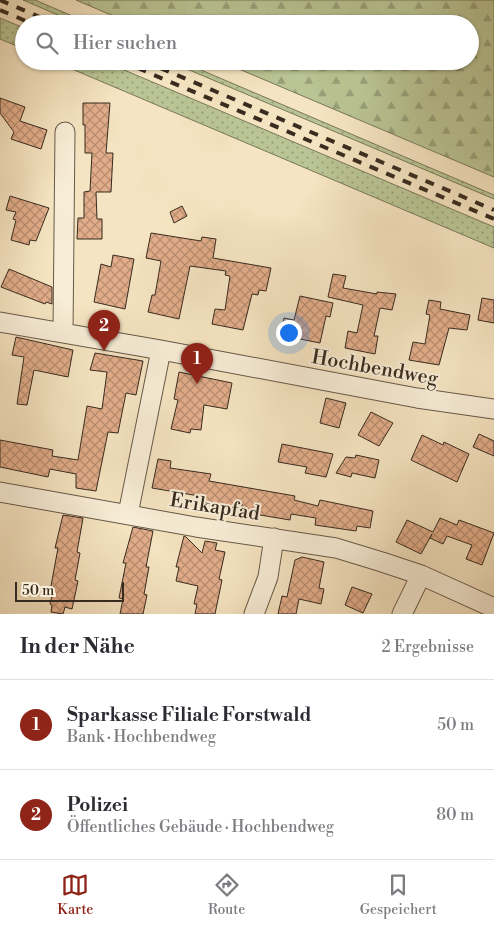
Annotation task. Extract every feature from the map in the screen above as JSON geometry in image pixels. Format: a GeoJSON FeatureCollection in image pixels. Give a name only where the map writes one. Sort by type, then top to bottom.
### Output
{"type":"FeatureCollection","features":[{"type":"Feature","properties":{"kind":"street"},"geometry":{"type":"LineString","coordinates":[[63,332],[65,132]]}},
{"type":"Feature","properties":{"kind":"street","name":"Hochbendweg"},"geometry":{"type":"LineString","coordinates":[[0,322],[417,398],[494,409]]}},
{"type":"Feature","properties":{"kind":"street"},"geometry":{"type":"LineString","coordinates":[[128,514],[161,350]]}},
{"type":"Feature","properties":{"kind":"street","name":"Erikapfad"},"geometry":{"type":"LineString","coordinates":[[0,492],[336,548],[421,576],[494,608]]}},
{"type":"Feature","properties":{"kind":"street"},"geometry":{"type":"LineString","coordinates":[[254,614],[268,577],[274,538]]}},
{"type":"Feature","properties":{"kind":"street"},"geometry":{"type":"LineString","coordinates":[[402,614],[421,576]]}},
{"type":"Feature","properties":{"kind":"green space"},"geometry":{"type":"Polygon","coordinates":[[[23,0],[35,0],[70,15],[58,15],[23,0]]]}},
{"type":"Feature","properties":{"kind":"green space"},"geometry":{"type":"Polygon","coordinates":[[[76,0],[494,0],[494,177],[241,70],[479,70],[479,15],[111,15],[76,0]]]}},
{"type":"Feature","properties":{"kind":"green space"},"geometry":{"type":"Polygon","coordinates":[[[0,18],[15,24],[15,45],[0,39],[0,18]]]}},
{"type":"Feature","properties":{"kind":"green space"},"geometry":{"type":"Polygon","coordinates":[[[74,70],[124,70],[494,227],[494,248],[74,70]]]}},
{"type":"Feature","properties":{"kind":"green space"},"geometry":{"type":"Polygon","coordinates":[[[189,70],[201,70],[494,195],[494,199],[189,70]]]}},
{"type":"Feature","properties":{"kind":"building"},"geometry":{"type":"Polygon","coordinates":[[[0,98],[25,107],[20,121],[47,130],[41,149],[11,139],[14,132],[0,113],[0,98]]]}},
{"type":"Feature","properties":{"kind":"building"},"geometry":{"type":"Polygon","coordinates":[[[83,103],[110,103],[106,153],[113,153],[111,192],[96,192],[97,219],[102,219],[102,239],[77,239],[78,218],[84,218],[84,192],[90,191],[92,153],[85,153],[83,103]]]}},
{"type":"Feature","properties":{"kind":"building"},"geometry":{"type":"Polygon","coordinates":[[[10,196],[49,208],[36,241],[30,240],[29,245],[11,240],[16,220],[13,219],[16,212],[6,210],[10,196]]]}},
{"type":"Feature","properties":{"kind":"building"},"geometry":{"type":"Polygon","coordinates":[[[182,206],[187,216],[174,223],[170,212],[182,206]]]}},
{"type":"Feature","properties":{"kind":"building"},"geometry":{"type":"Polygon","coordinates":[[[151,233],[201,241],[202,237],[216,239],[213,258],[271,268],[266,291],[259,290],[258,295],[252,294],[243,330],[212,324],[215,309],[225,310],[230,276],[225,275],[226,271],[190,266],[179,319],[148,312],[152,295],[155,295],[161,261],[146,258],[151,233]]]}},
{"type":"Feature","properties":{"kind":"building"},"geometry":{"type":"Polygon","coordinates":[[[113,255],[134,259],[125,309],[94,302],[101,264],[111,267],[113,255]]]}},
{"type":"Feature","properties":{"kind":"building"},"geometry":{"type":"Polygon","coordinates":[[[9,269],[52,287],[52,304],[46,302],[45,304],[1,287],[9,269]]]}},
{"type":"Feature","properties":{"kind":"building"},"geometry":{"type":"Polygon","coordinates":[[[333,274],[346,276],[343,288],[377,294],[377,292],[396,294],[392,310],[380,308],[374,336],[378,336],[375,354],[345,348],[348,331],[357,333],[363,305],[328,297],[333,274]]]}},
{"type":"Feature","properties":{"kind":"building"},"geometry":{"type":"Polygon","coordinates":[[[300,296],[333,303],[330,317],[326,316],[320,343],[280,335],[284,318],[294,320],[300,296]]]}},
{"type":"Feature","properties":{"kind":"building"},"geometry":{"type":"Polygon","coordinates":[[[482,298],[494,300],[494,323],[478,320],[482,298]]]}},
{"type":"Feature","properties":{"kind":"building"},"geometry":{"type":"Polygon","coordinates":[[[429,300],[441,302],[440,309],[470,315],[467,330],[449,328],[439,365],[409,360],[413,342],[425,344],[430,315],[426,314],[429,300]]]}},
{"type":"Feature","properties":{"kind":"building"},"geometry":{"type":"Polygon","coordinates":[[[16,337],[73,350],[68,377],[34,370],[27,405],[17,404],[24,357],[12,355],[16,337]]]}},
{"type":"Feature","properties":{"kind":"building"},"geometry":{"type":"Polygon","coordinates":[[[95,353],[143,361],[136,395],[126,393],[118,433],[108,432],[96,491],[76,488],[76,474],[50,469],[48,477],[0,467],[0,440],[53,450],[52,456],[78,460],[87,406],[102,409],[107,372],[90,370],[95,353]]]}},
{"type":"Feature","properties":{"kind":"building"},"geometry":{"type":"Polygon","coordinates":[[[179,372],[232,383],[227,409],[204,405],[201,430],[191,429],[190,433],[171,429],[178,400],[174,399],[179,372]]]}},
{"type":"Feature","properties":{"kind":"building"},"geometry":{"type":"Polygon","coordinates":[[[326,398],[346,403],[339,428],[320,423],[326,398]]]}},
{"type":"Feature","properties":{"kind":"building"},"geometry":{"type":"Polygon","coordinates":[[[371,412],[393,423],[379,446],[358,435],[371,412]]]}},
{"type":"Feature","properties":{"kind":"building"},"geometry":{"type":"Polygon","coordinates":[[[479,434],[494,441],[494,456],[473,447],[479,434]]]}},
{"type":"Feature","properties":{"kind":"building"},"geometry":{"type":"Polygon","coordinates":[[[422,435],[443,445],[444,442],[469,454],[457,482],[411,460],[422,435]]]}},
{"type":"Feature","properties":{"kind":"building"},"geometry":{"type":"Polygon","coordinates":[[[282,444],[333,454],[326,477],[305,473],[307,467],[278,462],[282,444]]]}},
{"type":"Feature","properties":{"kind":"building"},"geometry":{"type":"Polygon","coordinates":[[[356,455],[379,460],[375,478],[352,473],[351,477],[336,473],[346,457],[355,458],[356,455]]]}},
{"type":"Feature","properties":{"kind":"building"},"geometry":{"type":"Polygon","coordinates":[[[158,459],[171,461],[170,468],[211,474],[209,481],[295,496],[294,500],[318,506],[320,500],[373,511],[370,528],[357,526],[356,531],[315,525],[316,518],[291,514],[290,520],[242,512],[242,504],[238,504],[236,511],[204,504],[205,497],[152,488],[158,459]]]}},
{"type":"Feature","properties":{"kind":"building"},"geometry":{"type":"Polygon","coordinates":[[[63,515],[83,518],[77,552],[80,553],[75,580],[78,581],[72,609],[65,607],[63,614],[51,612],[52,605],[50,604],[54,587],[51,586],[58,548],[55,548],[63,515]]]}},
{"type":"Feature","properties":{"kind":"building"},"geometry":{"type":"Polygon","coordinates":[[[440,518],[457,525],[459,520],[494,533],[482,565],[466,559],[472,545],[447,536],[443,544],[430,538],[432,534],[421,554],[396,542],[407,520],[433,532],[440,518]]]}},
{"type":"Feature","properties":{"kind":"building"},"geometry":{"type":"Polygon","coordinates":[[[133,527],[153,531],[146,567],[149,567],[144,594],[147,595],[143,614],[120,614],[123,599],[119,598],[126,563],[123,563],[133,527]]]}},
{"type":"Feature","properties":{"kind":"building"},"geometry":{"type":"Polygon","coordinates":[[[184,536],[202,553],[205,541],[217,543],[215,550],[225,552],[219,579],[222,580],[215,614],[195,614],[197,604],[194,604],[198,586],[176,581],[179,567],[176,567],[184,536]]]}},
{"type":"Feature","properties":{"kind":"building"},"geometry":{"type":"Polygon","coordinates":[[[302,557],[324,562],[319,588],[324,589],[321,604],[299,599],[296,614],[278,614],[282,596],[287,597],[295,560],[302,557]]]}},
{"type":"Feature","properties":{"kind":"building"},"geometry":{"type":"Polygon","coordinates":[[[352,587],[372,594],[363,613],[345,605],[352,587]]]}},
{"type":"Feature","properties":{"kind":"railway"},"geometry":{"type":"LineString","coordinates":[[0,0],[35,15]]}},
{"type":"Feature","properties":{"kind":"railway"},"geometry":{"type":"LineString","coordinates":[[0,10],[15,16]]}},
{"type":"Feature","properties":{"kind":"railway"},"geometry":{"type":"LineString","coordinates":[[142,70],[494,219]]}},
{"type":"Feature","properties":{"kind":"railway"},"geometry":{"type":"LineString","coordinates":[[165,70],[494,210]]}},
{"type":"Feature","properties":{"kind":"place","name":"Polizei"},"geometry":{"type":"Point","coordinates":[104,351]}},
{"type":"Feature","properties":{"kind":"place","name":"Sparkasse Filiale Forstwald"},"geometry":{"type":"Point","coordinates":[197,384]}}]}
